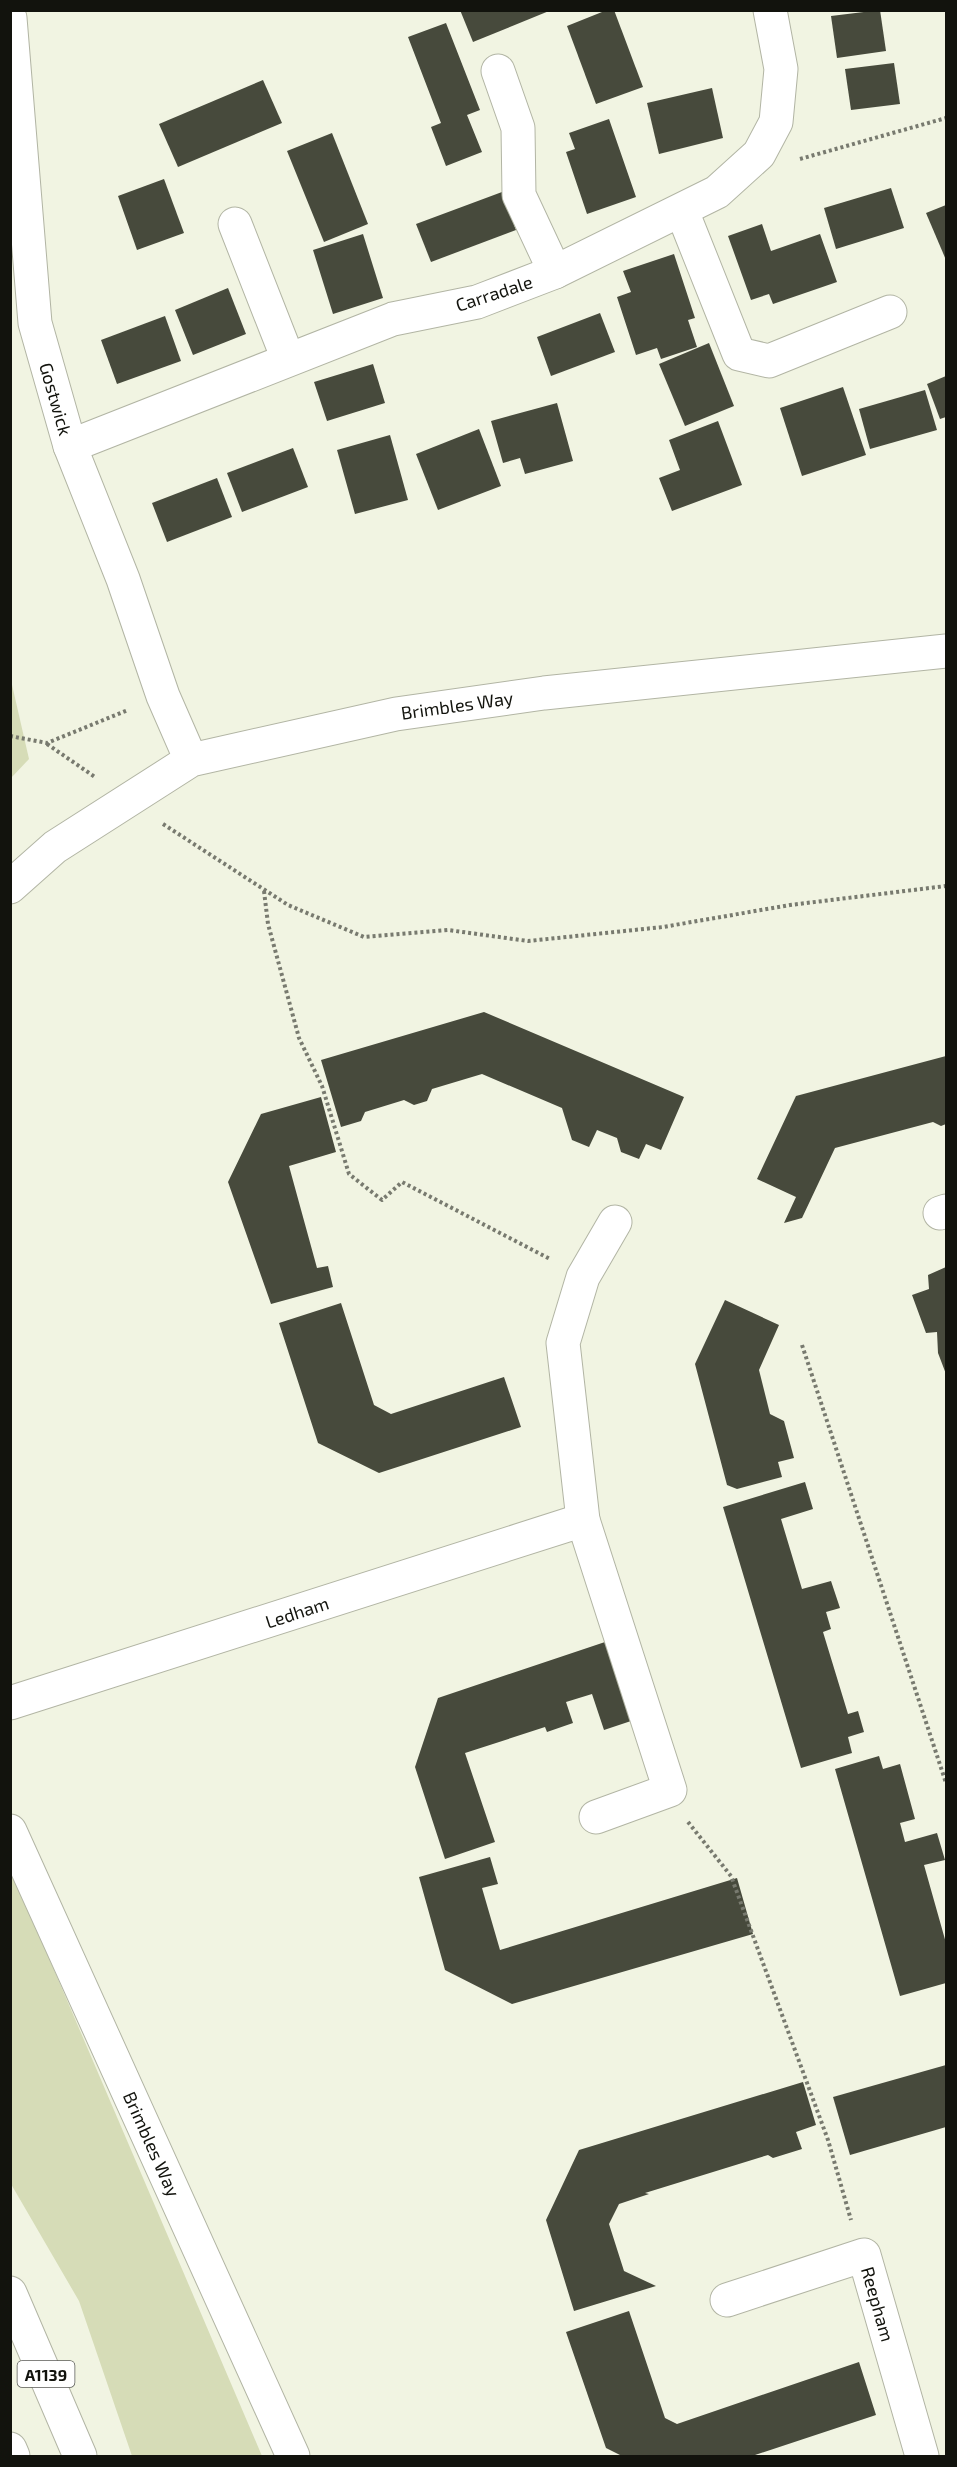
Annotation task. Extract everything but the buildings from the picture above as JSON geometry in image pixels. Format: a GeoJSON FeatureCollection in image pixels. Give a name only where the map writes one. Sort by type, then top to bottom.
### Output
{"type":"FeatureCollection","features":[{"type":"Feature","properties":{"kind":"street","name":"Carradale"},"geometry":{"type":"LineString","coordinates":[[70,446],[393,319],[477,302],[555,272],[717,192],[759,154],[776,122],[781,69],[770,10]]}},
{"type":"Feature","properties":{"kind":"street","name":"Gostwick"},"geometry":{"type":"LineString","coordinates":[[10,18],[35,322],[70,446],[123,579],[163,696],[191,760]]}},
{"type":"Feature","properties":{"kind":"street"},"geometry":{"type":"LineString","coordinates":[[498,71],[518,129],[519,195],[555,272]]}},
{"type":"Feature","properties":{"kind":"street"},"geometry":{"type":"LineString","coordinates":[[682,211],[740,354],[769,362],[890,312]]}},
{"type":"Feature","properties":{"kind":"street"},"geometry":{"type":"LineString","coordinates":[[234,224],[288,359]]}},
{"type":"Feature","properties":{"kind":"street","name":"Brimbles Way"},"geometry":{"type":"LineString","coordinates":[[10,887],[55,847],[191,760],[396,714],[544,693],[946,651]]}},
{"type":"Feature","properties":{"kind":"street"},"geometry":{"type":"LineString","coordinates":[[596,1817],[670,1790],[583,1520],[563,1343],[583,1277],[615,1222]]}},
{"type":"Feature","properties":{"kind":"street","name":"Ledham"},"geometry":{"type":"LineString","coordinates":[[10,1703],[583,1520]]}},
{"type":"Feature","properties":{"kind":"street","name":"Brimbles Way"},"geometry":{"type":"LineString","coordinates":[[10,1831],[293,2457]]}},
{"type":"Feature","properties":{"kind":"street","name":"Reepham"},"geometry":{"type":"LineString","coordinates":[[727,2300],[864,2255],[922,2457]]}},
{"type":"Feature","properties":{"kind":"street","name":"A1139"},"geometry":{"type":"LineString","coordinates":[[10,2293],[80,2457]]}},
{"type":"Feature","properties":{"kind":"street"},"geometry":{"type":"LineString","coordinates":[[10,2449],[14,2457]]}},
{"type":"Feature","properties":{"kind":"path"},"geometry":{"type":"LineString","coordinates":[[759,154],[779,165],[946,118]]}},
{"type":"Feature","properties":{"kind":"path"},"geometry":{"type":"LineString","coordinates":[[47,743],[130,709]]}},
{"type":"Feature","properties":{"kind":"path"},"geometry":{"type":"LineString","coordinates":[[10,736],[47,743],[288,905],[364,937],[448,930],[528,941],[663,927],[790,905],[946,886]]}},
{"type":"Feature","properties":{"kind":"path"},"geometry":{"type":"LineString","coordinates":[[264,890],[268,924],[299,1038],[322,1086],[349,1174],[382,1200],[402,1182],[583,1277]]}},
{"type":"Feature","properties":{"kind":"path"},"geometry":{"type":"LineString","coordinates":[[802,1345],[946,1783]]}},
{"type":"Feature","properties":{"kind":"path"},"geometry":{"type":"LineString","coordinates":[[670,1790],[691,1827],[731,1876],[828,2140],[864,2255]]}},
{"type":"Feature","properties":{"kind":"green space"},"geometry":{"type":"Polygon","coordinates":[[[10,676],[29,759],[11,778],[10,778],[10,676]]]}},
{"type":"Feature","properties":{"kind":"green space"},"geometry":{"type":"Polygon","coordinates":[[[10,1867],[262,2456],[132,2456],[79,2301],[11,2184],[10,1867]]]}}]}
